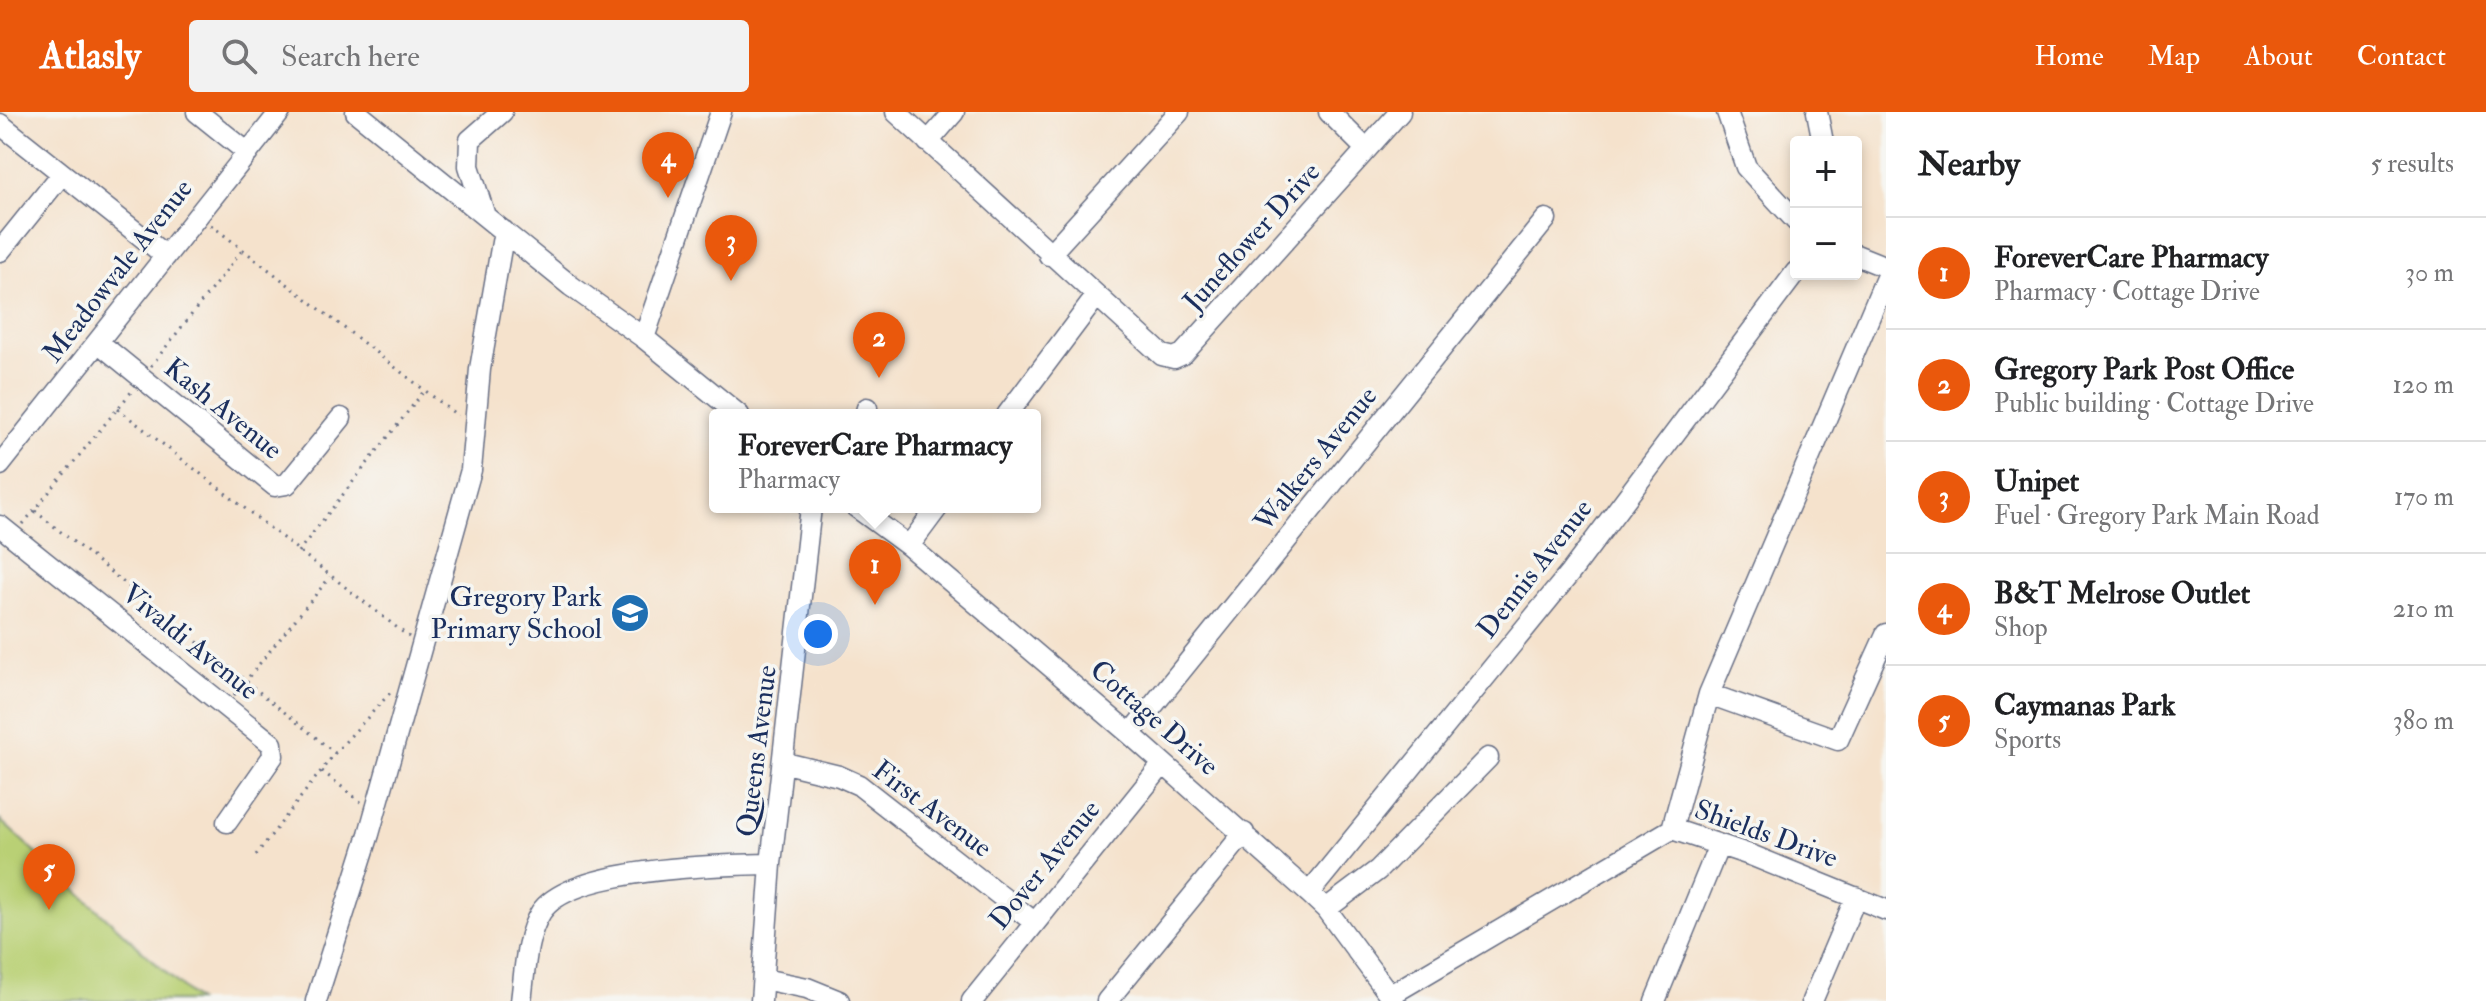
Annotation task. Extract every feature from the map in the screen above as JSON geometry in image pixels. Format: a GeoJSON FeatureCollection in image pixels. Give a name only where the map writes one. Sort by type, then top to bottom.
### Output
{"type":"FeatureCollection","features":[{"type":"Feature","properties":{"kind":"street"},"geometry":{"type":"LineString","coordinates":[[197,112],[248,153]]}},
{"type":"Feature","properties":{"kind":"street","name":"Meadowvale Avenue"},"geometry":{"type":"LineString","coordinates":[[0,465],[280,112]]}},
{"type":"Feature","properties":{"kind":"street"},"geometry":{"type":"LineString","coordinates":[[356,112],[571,286],[644,338],[732,409]]}},
{"type":"Feature","properties":{"kind":"street"},"geometry":{"type":"LineString","coordinates":[[485,216],[469,166],[470,140],[502,112]]}},
{"type":"Feature","properties":{"kind":"street"},"geometry":{"type":"LineString","coordinates":[[644,338],[721,112]]}},
{"type":"Feature","properties":{"kind":"street"},"geometry":{"type":"LineString","coordinates":[[896,112],[1095,298],[1012,409]]}},
{"type":"Feature","properties":{"kind":"street"},"geometry":{"type":"LineString","coordinates":[[928,142],[954,112]]}},
{"type":"Feature","properties":{"kind":"street"},"geometry":{"type":"LineString","coordinates":[[1049,255],[1179,112]]}},
{"type":"Feature","properties":{"kind":"street","name":"Juneflower Drive"},"geometry":{"type":"LineString","coordinates":[[1095,298],[1162,355],[1174,358],[1183,354],[1400,112]]}},
{"type":"Feature","properties":{"kind":"street"},"geometry":{"type":"LineString","coordinates":[[1727,112],[1746,167],[1790,215]]}},
{"type":"Feature","properties":{"kind":"street"},"geometry":{"type":"LineString","coordinates":[[1817,112],[1822,136]]}},
{"type":"Feature","properties":{"kind":"street"},"geometry":{"type":"LineString","coordinates":[[1343,116],[1366,149]]}},
{"type":"Feature","properties":{"kind":"street"},"geometry":{"type":"LineString","coordinates":[[0,124],[166,256]]}},
{"type":"Feature","properties":{"kind":"street"},"geometry":{"type":"LineString","coordinates":[[0,251],[62,174]]}},
{"type":"Feature","properties":{"kind":"street","name":"Walkers Avenue"},"geometry":{"type":"LineString","coordinates":[[1130,734],[1546,219]]}},
{"type":"Feature","properties":{"kind":"street"},"geometry":{"type":"LineString","coordinates":[[316,1001],[374,813],[471,470],[477,430],[480,369],[504,231]]}},
{"type":"Feature","properties":{"kind":"street"},"geometry":{"type":"LineString","coordinates":[[1862,257],[1886,267]]}},
{"type":"Feature","properties":{"kind":"street"},"geometry":{"type":"LineString","coordinates":[[1393,998],[1672,829],[1709,694],[1886,278]]}},
{"type":"Feature","properties":{"kind":"street","name":"Dennis Avenue"},"geometry":{"type":"LineString","coordinates":[[1309,893],[1570,573],[1790,280]]}},
{"type":"Feature","properties":{"kind":"street","name":"Kash Avenue"},"geometry":{"type":"LineString","coordinates":[[98,342],[275,486],[287,484],[341,418]]}},
{"type":"Feature","properties":{"kind":"street","name":"Queens Avenue"},"geometry":{"type":"LineString","coordinates":[[761,1001],[771,864],[785,763],[810,513]]}},
{"type":"Feature","properties":{"kind":"street","name":"Cottage Drive"},"geometry":{"type":"LineString","coordinates":[[864,513],[909,546],[1244,833],[1326,909],[1393,998]]}},
{"type":"Feature","properties":{"kind":"street"},"geometry":{"type":"LineString","coordinates":[[909,546],[934,513]]}},
{"type":"Feature","properties":{"kind":"street","name":"Vivaldi Avenue"},"geometry":{"type":"LineString","coordinates":[[6,531],[272,744],[273,756],[227,822]]}},
{"type":"Feature","properties":{"kind":"street"},"geometry":{"type":"LineString","coordinates":[[1709,694],[1838,740],[1886,634]]}},
{"type":"Feature","properties":{"kind":"street"},"geometry":{"type":"LineString","coordinates":[[1326,909],[1378,870],[1488,758]]}},
{"type":"Feature","properties":{"kind":"street","name":"First Avenue"},"geometry":{"type":"LineString","coordinates":[[785,763],[839,776],[859,785],[1034,922]]}},
{"type":"Feature","properties":{"kind":"street","name":"Dover Avenue"},"geometry":{"type":"LineString","coordinates":[[972,1001],[1163,764]]}},
{"type":"Feature","properties":{"kind":"street","name":"Shields Drive"},"geometry":{"type":"LineString","coordinates":[[1672,829],[1886,910]]}},
{"type":"Feature","properties":{"kind":"street"},"geometry":{"type":"LineString","coordinates":[[1107,1001],[1244,833]]}},
{"type":"Feature","properties":{"kind":"street"},"geometry":{"type":"LineString","coordinates":[[1655,1001],[1719,845]]}},
{"type":"Feature","properties":{"kind":"street"},"geometry":{"type":"LineString","coordinates":[[521,1001],[532,927],[544,908],[564,891],[677,866],[771,864]]}},
{"type":"Feature","properties":{"kind":"street"},"geometry":{"type":"LineString","coordinates":[[1812,1001],[1856,897]]}},
{"type":"Feature","properties":{"kind":"street"},"geometry":{"type":"LineString","coordinates":[[763,979],[807,988],[839,1001]]}},
{"type":"Feature","properties":{"kind":"path"},"geometry":{"type":"LineString","coordinates":[[198,216],[244,248],[477,430]]}},
{"type":"Feature","properties":{"kind":"path"},"geometry":{"type":"LineString","coordinates":[[6,531],[35,511],[244,248]]}},
{"type":"Feature","properties":{"kind":"path"},"geometry":{"type":"LineString","coordinates":[[298,552],[425,391]]}},
{"type":"Feature","properties":{"kind":"path"},"geometry":{"type":"LineString","coordinates":[[118,409],[421,647]]}},
{"type":"Feature","properties":{"kind":"path"},"geometry":{"type":"LineString","coordinates":[[35,511],[335,753]]}},
{"type":"Feature","properties":{"kind":"path"},"geometry":{"type":"LineString","coordinates":[[225,706],[330,577]]}},
{"type":"Feature","properties":{"kind":"path"},"geometry":{"type":"LineString","coordinates":[[256,855],[335,753],[376,707],[415,671]]}},
{"type":"Feature","properties":{"kind":"path"},"geometry":{"type":"LineString","coordinates":[[322,771],[374,813]]}},
{"type":"Feature","properties":{"kind":"green space"},"geometry":{"type":"Polygon","coordinates":[[[0,820],[197,1001],[0,1001],[0,820]]]}},
{"type":"Feature","properties":{"kind":"place","name":"B&T Melrose Outlet"},"geometry":{"type":"Point","coordinates":[668,198]}},
{"type":"Feature","properties":{"kind":"place","name":"Unipet"},"geometry":{"type":"Point","coordinates":[731,281]}},
{"type":"Feature","properties":{"kind":"place","name":"Gregory Park Post Office"},"geometry":{"type":"Point","coordinates":[879,378]}},
{"type":"Feature","properties":{"kind":"place","name":"ForeverCare Pharmacy"},"geometry":{"type":"Point","coordinates":[875,605]}},
{"type":"Feature","properties":{"kind":"place","name":"Gregory Park Primary School"},"geometry":{"type":"Point","coordinates":[630,613]}},
{"type":"Feature","properties":{"kind":"place","name":"Caymanas Park"},"geometry":{"type":"Point","coordinates":[49,910]}}]}
